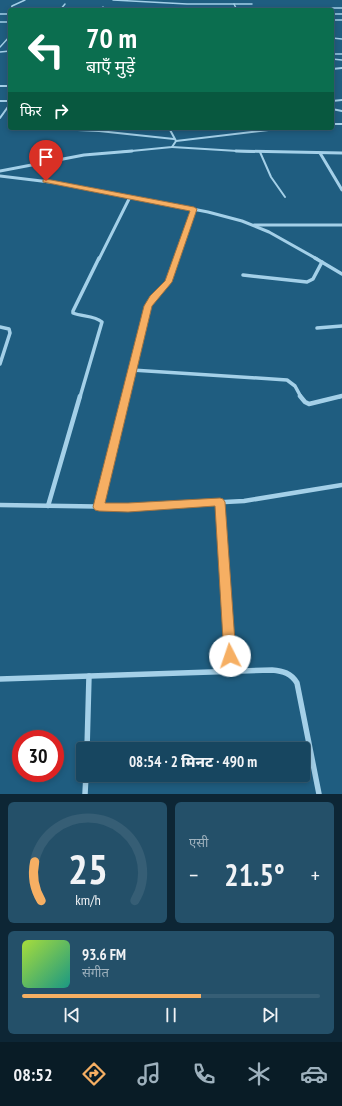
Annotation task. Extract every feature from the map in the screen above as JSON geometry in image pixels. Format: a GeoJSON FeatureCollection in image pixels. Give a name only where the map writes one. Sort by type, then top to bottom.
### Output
{"type":"FeatureCollection","features":[{"type":"Feature","properties":{"kind":"street"},"geometry":{"type":"LineString","coordinates":[[11,8],[12,6],[25,0]]}},
{"type":"Feature","properties":{"kind":"street"},"geometry":{"type":"LineString","coordinates":[[113,0],[252,4]]}},
{"type":"Feature","properties":{"kind":"street"},"geometry":{"type":"LineString","coordinates":[[62,8],[65,4]]}},
{"type":"Feature","properties":{"kind":"street"},"geometry":{"type":"LineString","coordinates":[[234,4],[236,8]]}},
{"type":"Feature","properties":{"kind":"street"},"geometry":{"type":"LineString","coordinates":[[327,8],[342,8]]}},
{"type":"Feature","properties":{"kind":"street"},"geometry":{"type":"LineString","coordinates":[[0,47],[8,38]]}},
{"type":"Feature","properties":{"kind":"street"},"geometry":{"type":"LineString","coordinates":[[0,118],[8,106]]}},
{"type":"Feature","properties":{"kind":"street"},"geometry":{"type":"LineString","coordinates":[[0,111],[6,111]]}},
{"type":"Feature","properties":{"kind":"street"},"geometry":{"type":"LineString","coordinates":[[99,130],[175,140],[267,130]]}},
{"type":"Feature","properties":{"kind":"street"},"geometry":{"type":"LineString","coordinates":[[170,130],[175,140]]}},
{"type":"Feature","properties":{"kind":"street"},"geometry":{"type":"LineString","coordinates":[[172,146],[175,140]]}},
{"type":"Feature","properties":{"kind":"street"},"geometry":{"type":"LineString","coordinates":[[0,170],[84,155],[172,146],[260,152],[342,153]]}},
{"type":"Feature","properties":{"kind":"street"},"geometry":{"type":"LineString","coordinates":[[320,153],[342,190]]}},
{"type":"Feature","properties":{"kind":"street"},"geometry":{"type":"LineString","coordinates":[[0,176],[58,183],[194,209],[242,221],[269,232],[342,274]]}},
{"type":"Feature","properties":{"kind":"street"},"geometry":{"type":"LineString","coordinates":[[48,506],[102,322],[100,319],[77,315],[73,313],[73,311],[130,197]]}},
{"type":"Feature","properties":{"kind":"street"},"geometry":{"type":"LineString","coordinates":[[99,507],[148,306],[153,298],[168,282],[194,209]]}},
{"type":"Feature","properties":{"kind":"street"},"geometry":{"type":"LineString","coordinates":[[251,224],[342,225]]}},
{"type":"Feature","properties":{"kind":"street"},"geometry":{"type":"LineString","coordinates":[[243,274],[307,282],[313,279],[322,262]]}},
{"type":"Feature","properties":{"kind":"street"},"geometry":{"type":"LineString","coordinates":[[317,328],[342,326]]}},
{"type":"Feature","properties":{"kind":"street"},"geometry":{"type":"LineString","coordinates":[[0,327],[9,329],[10,333],[0,364]]}},
{"type":"Feature","properties":{"kind":"street"},"geometry":{"type":"LineString","coordinates":[[132,370],[287,380],[296,385],[304,401],[309,404],[342,396]]}},
{"type":"Feature","properties":{"kind":"street"},"geometry":{"type":"LineString","coordinates":[[0,505],[128,507],[220,502],[244,500],[342,485]]}},
{"type":"Feature","properties":{"kind":"street"},"geometry":{"type":"LineString","coordinates":[[220,502],[231,671]]}},
{"type":"Feature","properties":{"kind":"street"},"geometry":{"type":"LineString","coordinates":[[0,679],[231,671],[282,671],[293,676],[297,683],[319,794]]}},
{"type":"Feature","properties":{"kind":"street"},"geometry":{"type":"LineString","coordinates":[[87,742],[89,676]]}},
{"type":"Feature","properties":{"kind":"street"},"geometry":{"type":"LineString","coordinates":[[85,794],[86,782]]}},
{"type":"Feature","properties":{"kind":"lane"},"geometry":{"type":"LineString","coordinates":[[260,152],[271,177],[285,197]]}},
{"type":"Feature","properties":{"kind":"route"},"geometry":{"type":"LineString","coordinates":[[46,181],[194,209],[168,282],[153,298],[148,306],[99,507],[220,502],[230,656]]}}]}
